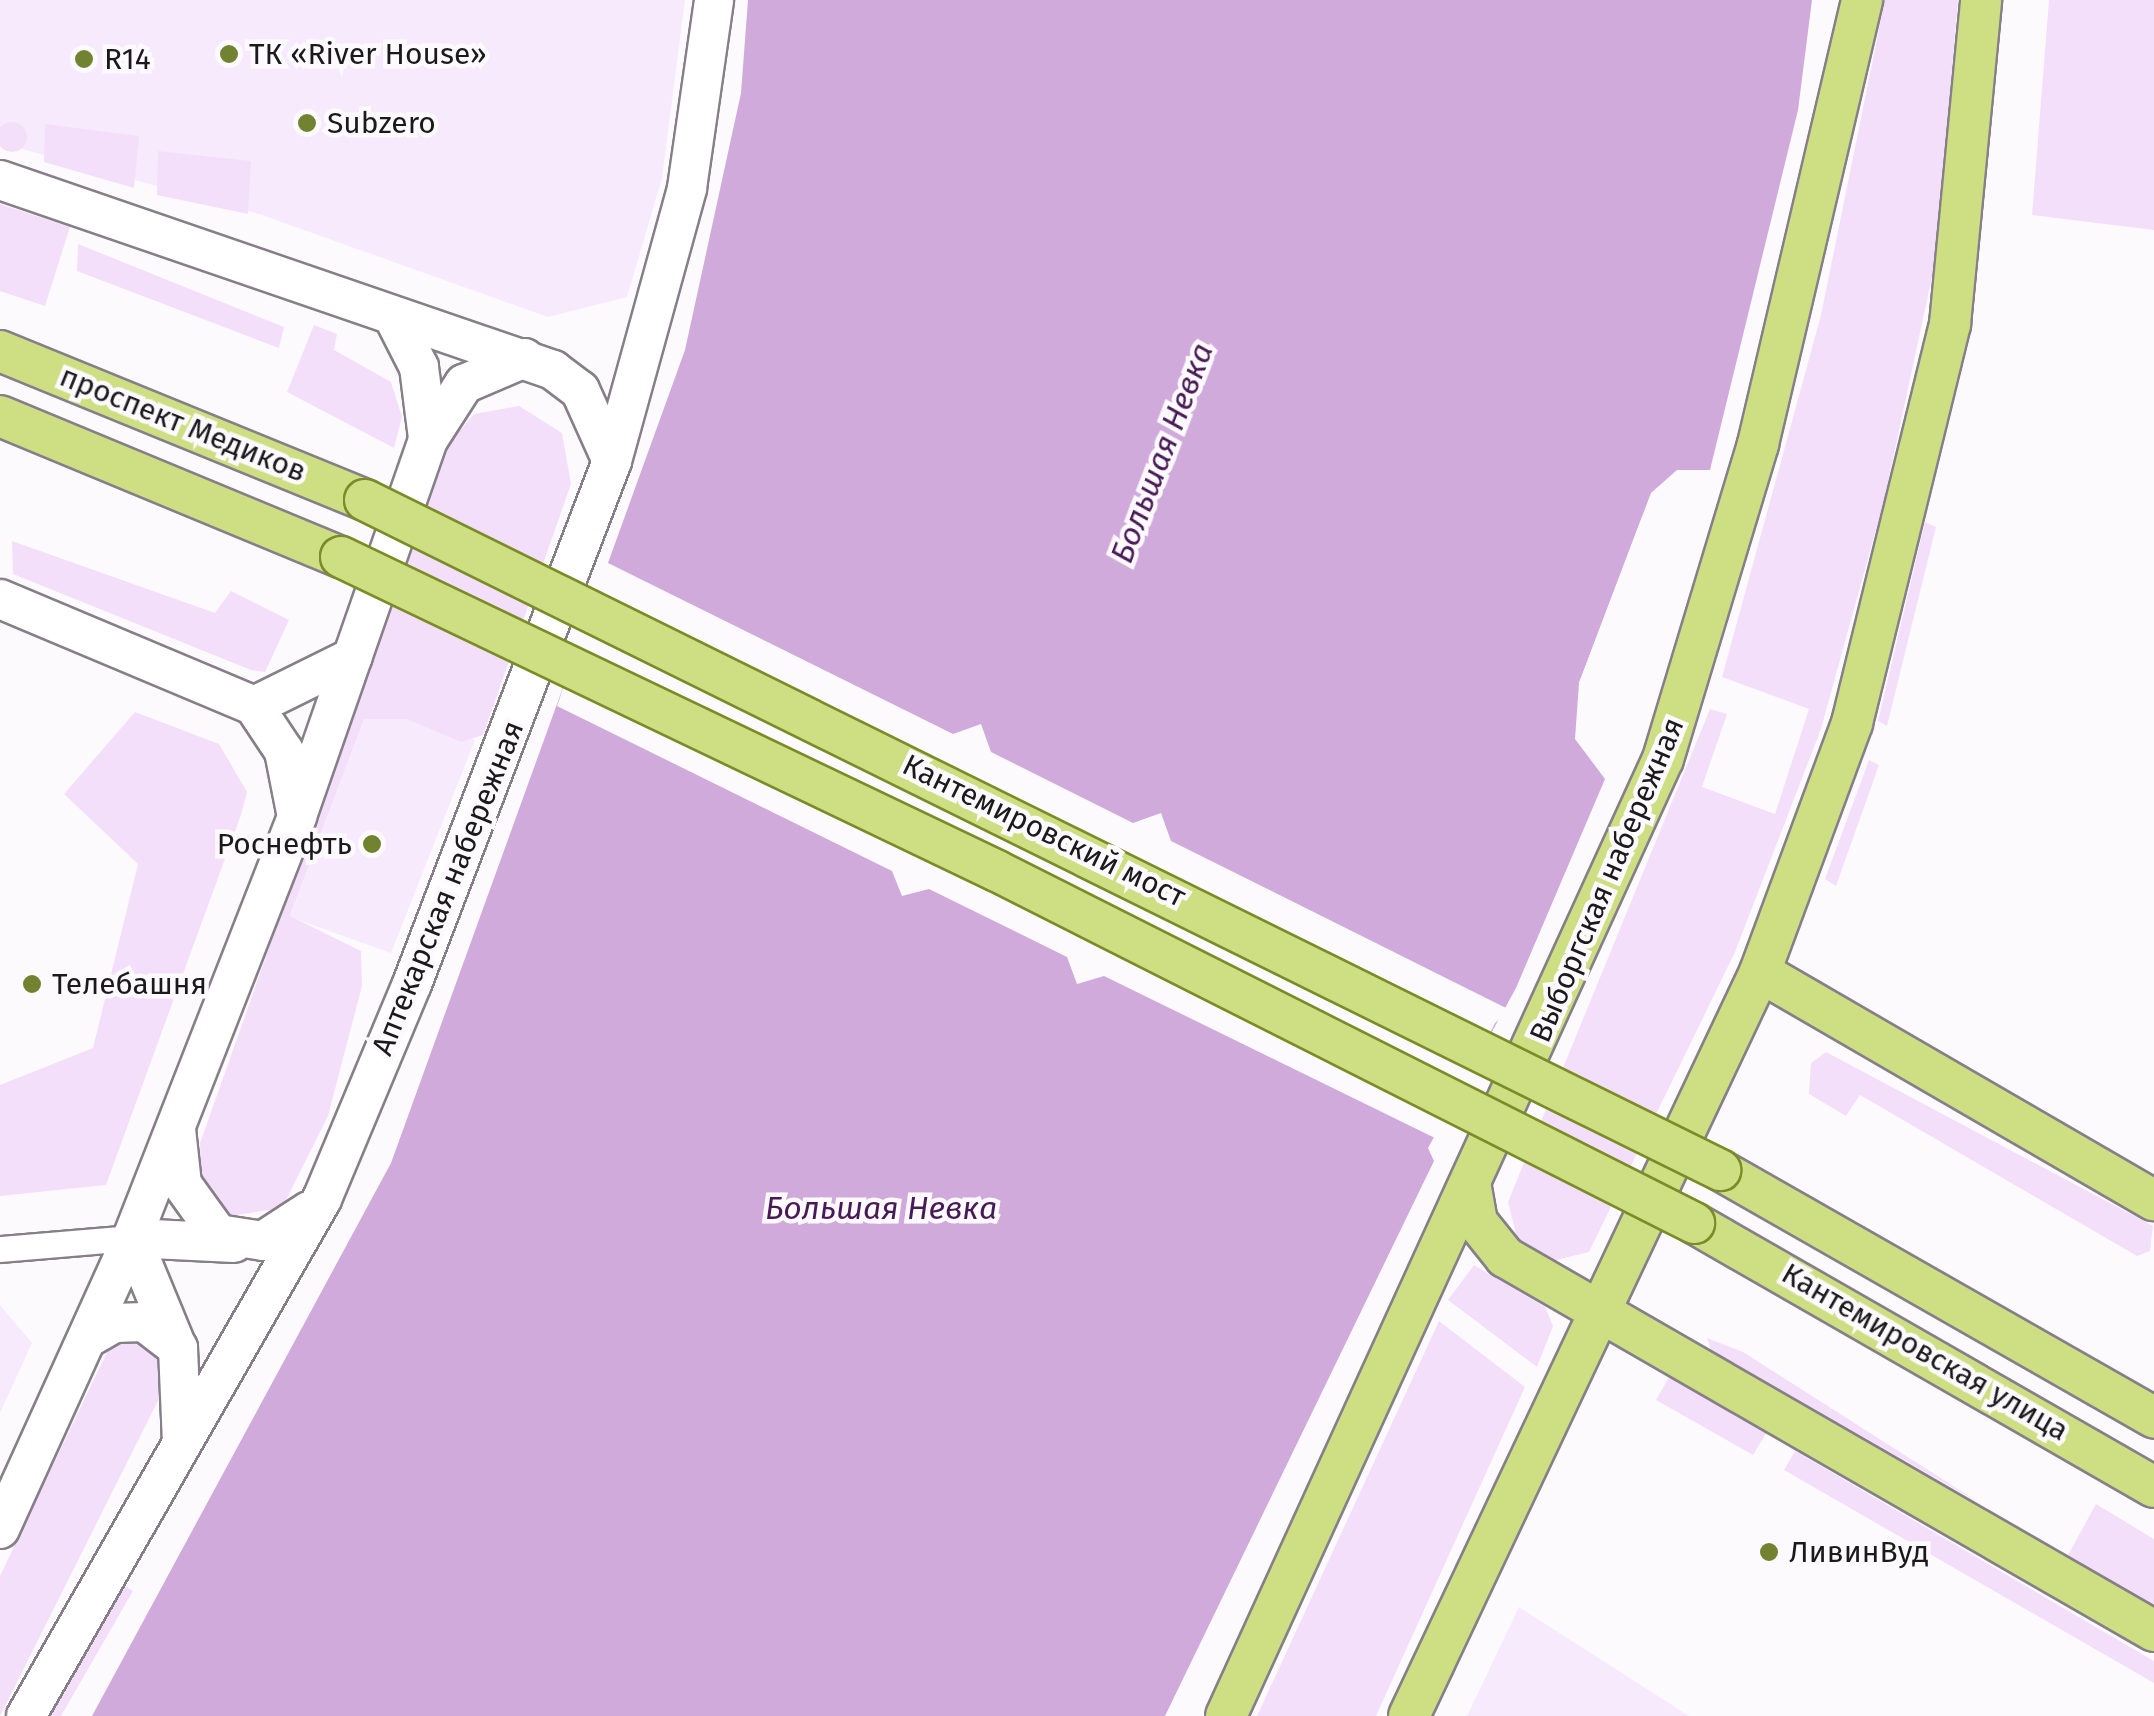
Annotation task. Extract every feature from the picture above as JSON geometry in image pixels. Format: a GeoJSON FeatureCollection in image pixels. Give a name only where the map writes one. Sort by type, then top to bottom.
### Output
{"type":"FeatureCollection","features":[{"type":"Feature","properties":{"kind":"main road","name":"Выборгская набережная"},"geometry":{"type":"LineString","coordinates":[[1226,1716],[1471,1188],[1674,728],[1758,444],[1862,0]]}},
{"type":"Feature","properties":{"kind":"main road"},"geometry":{"type":"LineString","coordinates":[[1409,1716],[1760,972],[1852,723],[1914,497],[1950,324],[1981,0]]}},
{"type":"Feature","properties":{"kind":"main road","name":"проспект Медиков"},"geometry":{"type":"LineString","coordinates":[[0,350],[365,500]]}},
{"type":"Feature","properties":{"kind":"main road","name":"проспект Медиков"},"geometry":{"type":"LineString","coordinates":[[0,416],[341,556]]}},
{"type":"Feature","properties":{"kind":"main road","name":"Кантемировский мост"},"geometry":{"type":"LineString","coordinates":[[365,500],[1720,1170]]}},
{"type":"Feature","properties":{"kind":"main road","name":"Кантемировский мост"},"geometry":{"type":"LineString","coordinates":[[341,556],[997,871],[1694,1223]]}},
{"type":"Feature","properties":{"kind":"main road"},"geometry":{"type":"LineString","coordinates":[[1760,972],[2154,1200]]}},
{"type":"Feature","properties":{"kind":"main road","name":"Кантемировская улица"},"geometry":{"type":"LineString","coordinates":[[1720,1170],[2154,1418]]}},
{"type":"Feature","properties":{"kind":"main road"},"geometry":{"type":"LineString","coordinates":[[1471,1188],[1490,1244],[1598,1312],[2154,1631]]}},
{"type":"Feature","properties":{"kind":"main road","name":"Кантемировская улица"},"geometry":{"type":"LineString","coordinates":[[1694,1223],[2154,1487]]}},
{"type":"Feature","properties":{"kind":"street","name":"Аптекарская набережная"},"geometry":{"type":"LineString","coordinates":[[26,1716],[322,1199],[612,460],[687,188],[714,0]]}},
{"type":"Feature","properties":{"kind":"street"},"geometry":{"type":"LineString","coordinates":[[0,180],[394,318],[524,358],[580,390],[612,460]]}},
{"type":"Feature","properties":{"kind":"street"},"geometry":{"type":"LineString","coordinates":[[394,318],[419,366],[428,440]]}},
{"type":"Feature","properties":{"kind":"street"},"geometry":{"type":"LineString","coordinates":[[0,1529],[132,1238],[297,816],[428,440],[464,384],[524,358]]}},
{"type":"Feature","properties":{"kind":"street"},"geometry":{"type":"LineString","coordinates":[[0,598],[254,706],[284,751],[297,816]]}},
{"type":"Feature","properties":{"kind":"street"},"geometry":{"type":"LineString","coordinates":[[254,706],[353,657]]}},
{"type":"Feature","properties":{"kind":"street"},"geometry":{"type":"LineString","coordinates":[[176,1124],[192,1208],[237,1243]]}},
{"type":"Feature","properties":{"kind":"street"},"geometry":{"type":"LineString","coordinates":[[0,1249],[132,1238],[237,1243],[277,1236],[322,1199]]}},
{"type":"Feature","properties":{"kind":"street"},"geometry":{"type":"LineString","coordinates":[[132,1238],[178,1348],[182,1444]]}},
{"type":"Feature","properties":{"kind":"street"},"geometry":{"type":"LineString","coordinates":[[88,1338],[114,1324],[144,1322],[178,1348]]}},
{"type":"Feature","properties":{"kind":"shaded area"},"geometry":{"type":"Polygon","coordinates":[[[0,0],[685,0],[662,178],[627,297],[548,317],[259,214],[0,143],[0,0]]]}},
{"type":"Feature","properties":{"kind":"shaded area"},"geometry":{"type":"Polygon","coordinates":[[[1885,0],[1958,0],[1935,263],[1884,500],[1821,729],[1735,952],[1589,1252],[1552,1261],[1517,1238],[1508,1202],[1710,709],[1727,714],[1702,787],[1775,814],[1809,709],[1722,677],[1821,315],[1885,0]]]}},
{"type":"Feature","properties":{"kind":"shaded area"},"geometry":{"type":"Polygon","coordinates":[[[2049,0],[2154,0],[2154,230],[2032,215],[2049,0]]]}},
{"type":"Feature","properties":{"kind":"shaded area"},"geometry":{"type":"Polygon","coordinates":[[[12,122],[23,126],[27,137],[23,148],[12,152],[1,148],[-3,137],[1,126],[12,122]]]}},
{"type":"Feature","properties":{"kind":"shaded area"},"geometry":{"type":"Polygon","coordinates":[[[45,124],[139,136],[134,188],[44,162],[45,124]]]}},
{"type":"Feature","properties":{"kind":"shaded area"},"geometry":{"type":"Polygon","coordinates":[[[158,151],[251,161],[248,214],[157,195],[158,151]]]}},
{"type":"Feature","properties":{"kind":"shaded area"},"geometry":{"type":"Polygon","coordinates":[[[0,204],[70,227],[45,306],[0,291],[0,204]]]}},
{"type":"Feature","properties":{"kind":"shaded area"},"geometry":{"type":"Polygon","coordinates":[[[78,244],[284,327],[279,348],[77,271],[78,244]]]}},
{"type":"Feature","properties":{"kind":"shaded area"},"geometry":{"type":"Polygon","coordinates":[[[314,325],[337,334],[334,350],[391,382],[402,417],[394,448],[287,392],[314,325]]]}},
{"type":"Feature","properties":{"kind":"shaded area"},"geometry":{"type":"Polygon","coordinates":[[[519,406],[562,433],[571,484],[483,735],[461,742],[407,719],[364,719],[290,916],[361,951],[362,986],[328,1116],[282,1208],[229,1216],[202,1194],[200,1143],[447,446],[474,414],[519,406]]]}},
{"type":"Feature","properties":{"kind":"shaded area"},"geometry":{"type":"Polygon","coordinates":[[[1925,522],[1936,527],[1887,726],[1878,721],[1925,522]]]}},
{"type":"Feature","properties":{"kind":"shaded area"},"geometry":{"type":"Polygon","coordinates":[[[12,541],[215,613],[231,591],[289,620],[265,672],[251,670],[13,574],[12,541]]]}},
{"type":"Feature","properties":{"kind":"shaded area"},"geometry":{"type":"Polygon","coordinates":[[[135,712],[219,744],[247,792],[241,815],[106,1185],[0,1196],[0,1085],[93,1048],[138,864],[64,794],[135,712]]]}},
{"type":"Feature","properties":{"kind":"shaded area"},"geometry":{"type":"Polygon","coordinates":[[[364,719],[407,719],[475,740],[391,953],[290,917],[364,719]]]}},
{"type":"Feature","properties":{"kind":"shaded area"},"geometry":{"type":"Polygon","coordinates":[[[1869,760],[1879,765],[1836,886],[1825,879],[1869,760]]]}},
{"type":"Feature","properties":{"kind":"shaded area"},"geometry":{"type":"Polygon","coordinates":[[[1826,1052],[2153,1226],[2150,1251],[2137,1256],[1860,1095],[1846,1116],[1809,1094],[1811,1063],[1826,1052]]]}},
{"type":"Feature","properties":{"kind":"shaded area"},"geometry":{"type":"Polygon","coordinates":[[[1474,1265],[1545,1307],[1553,1326],[1537,1367],[1448,1300],[1474,1265]]]}},
{"type":"Feature","properties":{"kind":"shaded area"},"geometry":{"type":"Polygon","coordinates":[[[0,1305],[32,1343],[0,1413],[0,1305]]]}},
{"type":"Feature","properties":{"kind":"shaded area"},"geometry":{"type":"Polygon","coordinates":[[[1439,1321],[1525,1387],[1376,1716],[1257,1716],[1439,1321]]]}},
{"type":"Feature","properties":{"kind":"shaded area"},"geometry":{"type":"Polygon","coordinates":[[[153,1338],[168,1381],[0,1716],[0,1576],[108,1350],[116,1339],[153,1338]]]}},
{"type":"Feature","properties":{"kind":"shaded area"},"geometry":{"type":"Polygon","coordinates":[[[1707,1338],[1743,1352],[1983,1505],[1711,1350],[1707,1338]]]}},
{"type":"Feature","properties":{"kind":"shaded area"},"geometry":{"type":"Polygon","coordinates":[[[1669,1377],[1767,1432],[1753,1455],[1656,1400],[1669,1377]]]}},
{"type":"Feature","properties":{"kind":"shaded area"},"geometry":{"type":"Polygon","coordinates":[[[1795,1451],[2154,1661],[2154,1683],[1784,1470],[1795,1451]]]}},
{"type":"Feature","properties":{"kind":"shaded area"},"geometry":{"type":"Polygon","coordinates":[[[2096,1504],[2154,1539],[2154,1606],[2068,1555],[2096,1504]]]}},
{"type":"Feature","properties":{"kind":"shaded area"},"geometry":{"type":"Polygon","coordinates":[[[123,1585],[133,1591],[61,1716],[47,1716],[123,1585]]]}},
{"type":"Feature","properties":{"kind":"shaded area"},"geometry":{"type":"Polygon","coordinates":[[[1519,1607],[1689,1716],[1467,1716],[1519,1607]]]}},
{"type":"Feature","properties":{"kind":"water","name":"Большая Невка"},"geometry":{"type":"Polygon","coordinates":[[[748,0],[1812,0],[1798,110],[1710,470],[1677,470],[1651,493],[1579,683],[1575,739],[1605,779],[1516,988],[1428,1148],[1434,1161],[1165,1716],[92,1716],[391,1163],[685,350],[741,93],[748,0]]]}},
{"type":"Feature","properties":{"kind":"pier"},"geometry":{"type":"Polygon","coordinates":[[[1642,517],[1647,518],[1582,703],[1579,683],[1642,517]]]}},
{"type":"Feature","properties":{"kind":"pier"},"geometry":{"type":"Polygon","coordinates":[[[606,562],[953,734],[981,724],[991,752],[1133,823],[1161,813],[1171,841],[1510,1010],[1495,1023],[1437,1139],[1104,976],[1077,984],[1067,957],[929,889],[902,896],[892,871],[557,706],[606,562]]]}},
{"type":"Feature","properties":{"kind":"place","name":"ТК «River House»"},"geometry":{"type":"Point","coordinates":[229,54]}},
{"type":"Feature","properties":{"kind":"place","name":"R14"},"geometry":{"type":"Point","coordinates":[84,59]}},
{"type":"Feature","properties":{"kind":"place","name":"Subzero"},"geometry":{"type":"Point","coordinates":[307,123]}},
{"type":"Feature","properties":{"kind":"place","name":"Роснефть"},"geometry":{"type":"Point","coordinates":[372,844]}},
{"type":"Feature","properties":{"kind":"place","name":"Телебашня"},"geometry":{"type":"Point","coordinates":[32,984]}},
{"type":"Feature","properties":{"kind":"place","name":"ЛивинВуд"},"geometry":{"type":"Point","coordinates":[1769,1552]}}]}
